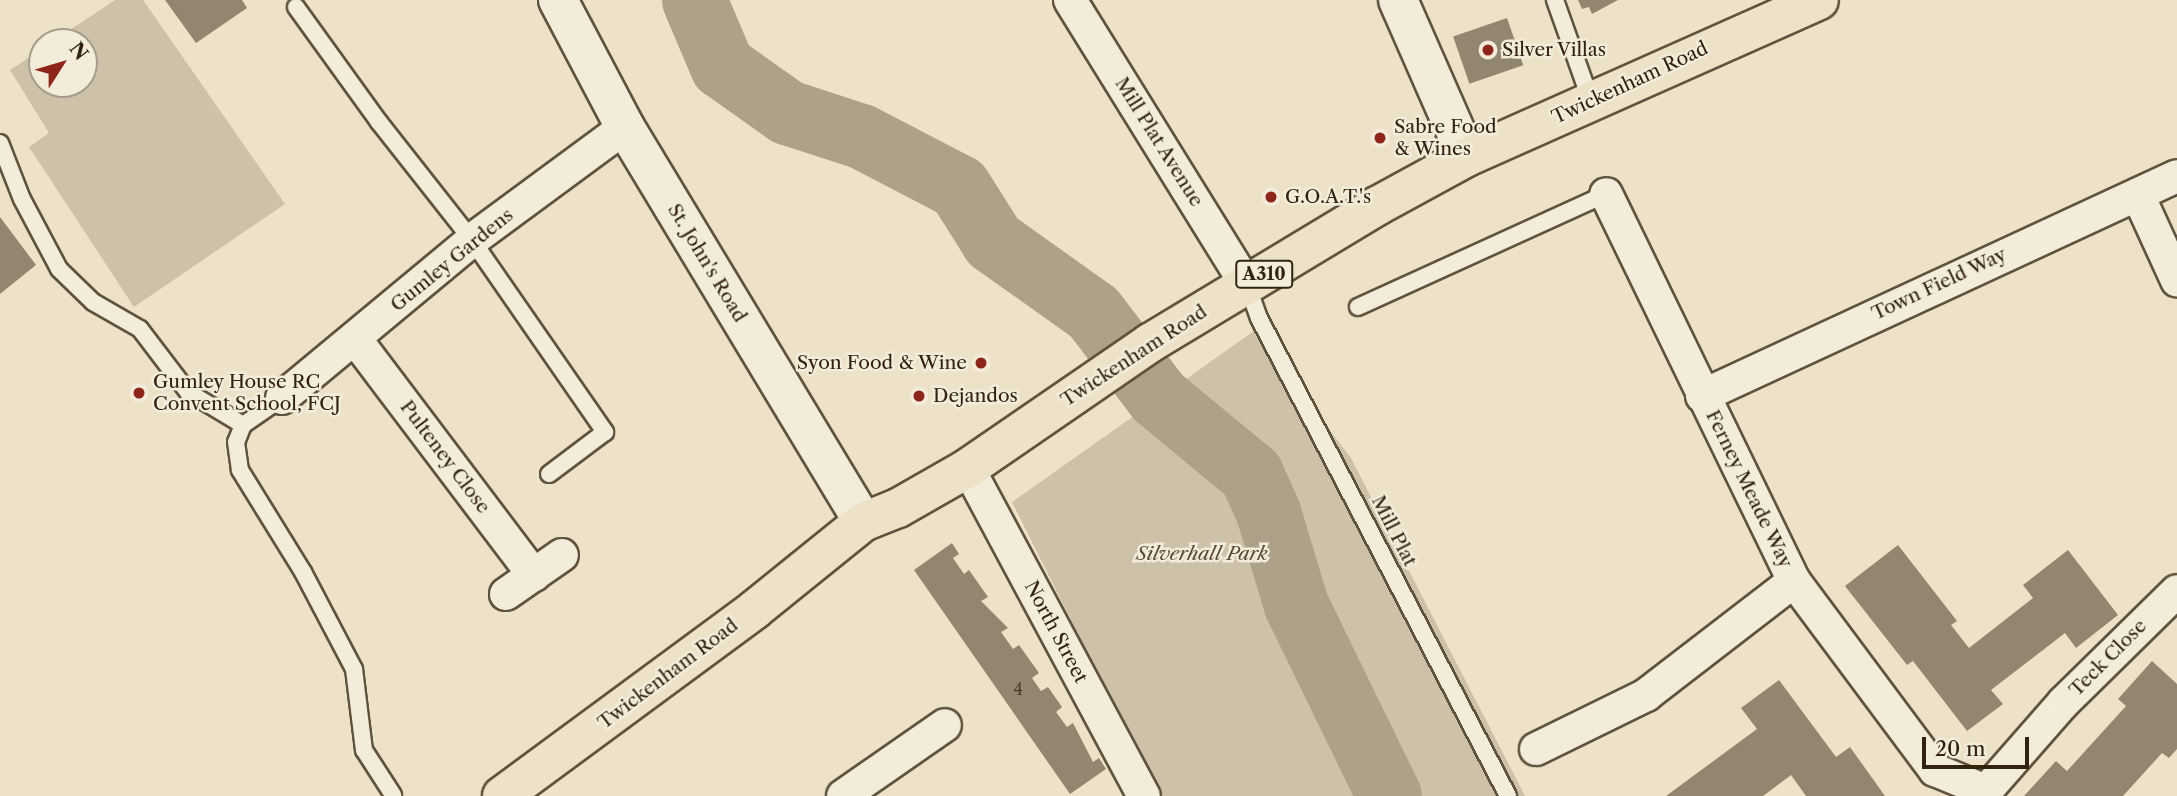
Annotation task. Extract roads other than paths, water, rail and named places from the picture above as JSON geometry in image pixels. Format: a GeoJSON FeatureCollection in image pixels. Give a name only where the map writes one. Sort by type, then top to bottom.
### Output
{"type":"FeatureCollection","features":[{"type":"Feature","properties":{"kind":"main road","name":"St. John's Road"},"geometry":{"type":"LineString","coordinates":[[558,0],[625,127],[863,522]]}},
{"type":"Feature","properties":{"kind":"main road"},"geometry":{"type":"LineString","coordinates":[[1398,0],[1467,157]]}},
{"type":"Feature","properties":{"kind":"main road","name":"Twickenham Road"},"geometry":{"type":"LineString","coordinates":[[502,796],[817,562],[863,522],[898,508],[968,468],[1150,343],[1467,157],[1819,0]]}},
{"type":"Feature","properties":{"kind":"street","name":"Mill Plat Avenue"},"geometry":{"type":"LineString","coordinates":[[1070,0],[1247,285]]}},
{"type":"Feature","properties":{"kind":"street","name":"Gumley Gardens"},"geometry":{"type":"LineString","coordinates":[[282,398],[356,340],[472,240],[625,127]]}},
{"type":"Feature","properties":{"kind":"street","name":"Town Field Way"},"geometry":{"type":"LineString","coordinates":[[1702,396],[1983,262],[2177,176]]}},
{"type":"Feature","properties":{"kind":"street","name":"Ferney Meade Way"},"geometry":{"type":"LineString","coordinates":[[1536,749],[1646,695],[1794,581],[1606,194]]}},
{"type":"Feature","properties":{"kind":"street"},"geometry":{"type":"LineString","coordinates":[[2137,195],[2177,280]]}},
{"type":"Feature","properties":{"kind":"street","name":"Pulteney Close"},"geometry":{"type":"LineString","coordinates":[[356,340],[534,575]]}},
{"type":"Feature","properties":{"kind":"street","name":"North Street"},"geometry":{"type":"LineString","coordinates":[[968,468],[1144,796]]}},
{"type":"Feature","properties":{"kind":"street"},"geometry":{"type":"LineString","coordinates":[[506,594],[562,555]]}},
{"type":"Feature","properties":{"kind":"street"},"geometry":{"type":"LineString","coordinates":[[1794,581],[1935,770],[1986,794]]}},
{"type":"Feature","properties":{"kind":"street","name":"Teck Close"},"geometry":{"type":"LineString","coordinates":[[1986,794],[2064,702],[2177,591]]}},
{"type":"Feature","properties":{"kind":"street"},"geometry":{"type":"LineString","coordinates":[[843,796],[945,725]]}},
{"type":"Feature","properties":{"kind":"lane"},"geometry":{"type":"LineString","coordinates":[[1555,0],[1591,101]]}},
{"type":"Feature","properties":{"kind":"lane"},"geometry":{"type":"LineString","coordinates":[[296,7],[379,122],[472,240],[606,432],[549,474]]}},
{"type":"Feature","properties":{"kind":"lane"},"geometry":{"type":"LineString","coordinates":[[0,143],[22,199],[59,270],[93,302],[140,329],[188,392],[243,425]]}},
{"type":"Feature","properties":{"kind":"lane"},"geometry":{"type":"LineString","coordinates":[[1358,307],[1606,194]]}},
{"type":"Feature","properties":{"kind":"lane","name":"Mill Plat"},"geometry":{"type":"LineString","coordinates":[[1247,285],[1259,318],[1508,796]]}},
{"type":"Feature","properties":{"kind":"lane"},"geometry":{"type":"LineString","coordinates":[[282,398],[243,425],[236,442],[240,470],[303,572],[354,669],[365,750],[393,795]]}},
{"type":"Feature","properties":{"kind":"waterway"},"geometry":{"type":"LineString","coordinates":[[694,0],[722,66],[787,112],[861,136],[959,187],[993,241],[1093,312],[1158,397],[1251,474],[1268,512],[1296,605],[1389,796]]}},
{"type":"Feature","properties":{"kind":"place","name":"Silver Villas"},"geometry":{"type":"Point","coordinates":[1488,50]}},
{"type":"Feature","properties":{"kind":"place","name":"Sabre Food & Wines"},"geometry":{"type":"Point","coordinates":[1380,138]}},
{"type":"Feature","properties":{"kind":"place","name":"G.O.A.T.'s"},"geometry":{"type":"Point","coordinates":[1271,197]}},
{"type":"Feature","properties":{"kind":"place","name":"Syon Food & Wine"},"geometry":{"type":"Point","coordinates":[981,363]}},
{"type":"Feature","properties":{"kind":"place","name":"Gumley House RC Convent School, FCJ"},"geometry":{"type":"Point","coordinates":[139,393]}},
{"type":"Feature","properties":{"kind":"place","name":"Dejandos"},"geometry":{"type":"Point","coordinates":[919,396]}},
{"type":"Feature","properties":{"kind":"park label","name":"Silverhall Park"},"geometry":{"type":"Point","coordinates":[1202,554]}}]}
